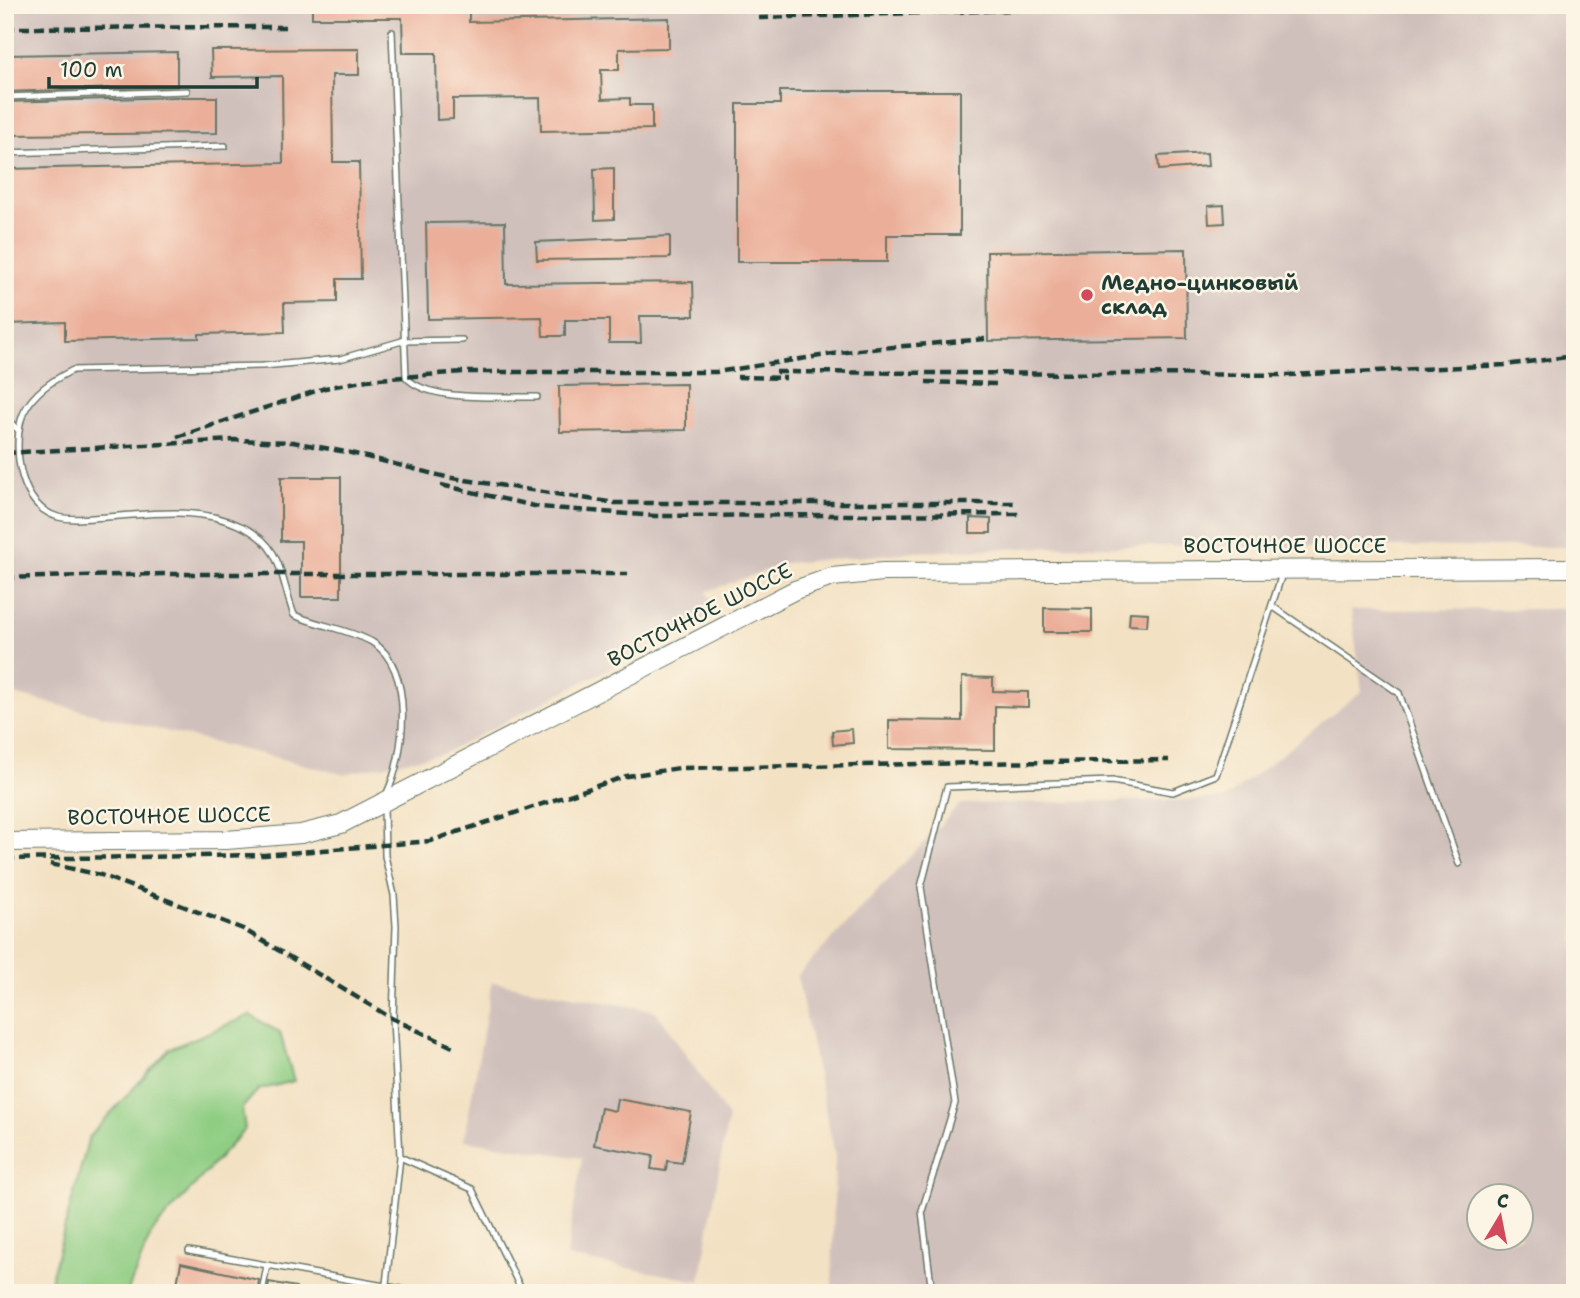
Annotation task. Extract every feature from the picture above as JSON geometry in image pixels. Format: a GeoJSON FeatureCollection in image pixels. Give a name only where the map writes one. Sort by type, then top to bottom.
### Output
{"type":"FeatureCollection","features":[{"type":"Feature","properties":{"kind":"main road","name":"ВОСТОЧНОЕ ШОССЕ"},"geometry":{"type":"LineString","coordinates":[[5,842],[226,840],[301,834],[341,824],[795,590],[832,578],[883,572],[1575,568]]}},
{"type":"Feature","properties":{"kind":"lane"},"geometry":{"type":"LineString","coordinates":[[392,32],[402,341],[406,377],[413,386],[437,393],[537,397]]}},
{"type":"Feature","properties":{"kind":"lane"},"geometry":{"type":"LineString","coordinates":[[5,97],[187,91]]}},
{"type":"Feature","properties":{"kind":"lane"},"geometry":{"type":"LineString","coordinates":[[5,153],[225,146]]}},
{"type":"Feature","properties":{"kind":"lane"},"geometry":{"type":"LineString","coordinates":[[386,1289],[400,1157],[393,1019],[396,926],[394,895],[385,856],[383,801],[394,779],[402,696],[397,673],[384,652],[358,636],[295,615],[286,593],[281,564],[272,550],[245,528],[228,521],[172,512],[80,519],[48,513],[35,502],[22,480],[19,430],[22,415],[36,395],[51,380],[73,370],[226,368],[301,363],[340,359],[402,341],[462,340]]}},
{"type":"Feature","properties":{"kind":"lane"},"geometry":{"type":"LineString","coordinates":[[5,417],[19,430]]}},
{"type":"Feature","properties":{"kind":"lane"},"geometry":{"type":"LineString","coordinates":[[932,1293],[922,1211],[955,1103],[921,887],[947,787],[1112,781],[1173,792],[1216,775],[1284,568]]}},
{"type":"Feature","properties":{"kind":"lane"},"geometry":{"type":"LineString","coordinates":[[1272,606],[1399,693],[1460,864]]}},
{"type":"Feature","properties":{"kind":"lane"},"geometry":{"type":"LineString","coordinates":[[400,1157],[472,1189],[523,1293]]}},
{"type":"Feature","properties":{"kind":"lane"},"geometry":{"type":"LineString","coordinates":[[189,1251],[386,1289],[401,1289]]}},
{"type":"Feature","properties":{"kind":"lane"},"geometry":{"type":"LineString","coordinates":[[262,1293],[267,1265]]}},
{"type":"Feature","properties":{"kind":"shaded area"},"geometry":{"type":"Polygon","coordinates":[[[5,5],[1575,5],[1575,547],[1079,546],[913,552],[786,563],[706,592],[719,612],[445,753],[343,774],[5,692],[5,5]]]}},
{"type":"Feature","properties":{"kind":"shaded area"},"geometry":{"type":"Polygon","coordinates":[[[1575,609],[1575,1293],[934,1293],[931,1289],[912,1293],[837,1293],[832,1288],[835,1155],[797,976],[960,804],[1225,799],[1362,691],[1351,610],[1575,609]]]}},
{"type":"Feature","properties":{"kind":"shaded area"},"geometry":{"type":"Polygon","coordinates":[[[492,982],[656,1011],[728,1117],[700,1281],[566,1257],[582,1158],[464,1140],[492,982]]]}},
{"type":"Feature","properties":{"kind":"green space"},"geometry":{"type":"Polygon","coordinates":[[[250,1015],[280,1033],[294,1081],[258,1090],[242,1108],[245,1129],[152,1232],[127,1293],[47,1293],[89,1137],[169,1049],[250,1015]]]}},
{"type":"Feature","properties":{"kind":"building"},"geometry":{"type":"Polygon","coordinates":[[[312,5],[469,5],[469,22],[669,18],[669,48],[619,49],[619,70],[601,70],[602,99],[630,98],[630,105],[652,105],[652,129],[541,131],[540,98],[453,99],[453,119],[437,120],[436,53],[403,53],[402,18],[312,18],[312,5]]]}},
{"type":"Feature","properties":{"kind":"building"},"geometry":{"type":"Polygon","coordinates":[[[359,49],[359,75],[332,75],[333,162],[359,162],[361,279],[337,279],[337,302],[284,303],[285,332],[199,334],[199,338],[65,341],[65,322],[7,324],[5,169],[283,163],[282,76],[212,77],[211,50],[359,49]]]}},
{"type":"Feature","properties":{"kind":"building"},"geometry":{"type":"Polygon","coordinates":[[[177,52],[177,86],[5,92],[5,55],[177,52]]]}},
{"type":"Feature","properties":{"kind":"building"},"geometry":{"type":"Polygon","coordinates":[[[780,91],[960,91],[960,235],[887,235],[887,262],[737,262],[737,104],[780,104],[780,91]]]}},
{"type":"Feature","properties":{"kind":"building"},"geometry":{"type":"Polygon","coordinates":[[[217,97],[217,133],[5,135],[5,102],[217,97]]]}},
{"type":"Feature","properties":{"kind":"building"},"geometry":{"type":"Polygon","coordinates":[[[1207,153],[1208,166],[1159,170],[1158,156],[1207,153]]]}},
{"type":"Feature","properties":{"kind":"building"},"geometry":{"type":"Polygon","coordinates":[[[614,168],[614,219],[595,220],[594,169],[614,168]]]}},
{"type":"Feature","properties":{"kind":"building"},"geometry":{"type":"Polygon","coordinates":[[[1224,205],[1225,223],[1209,224],[1208,206],[1224,205]]]}},
{"type":"Feature","properties":{"kind":"building"},"geometry":{"type":"Polygon","coordinates":[[[505,222],[506,284],[693,282],[694,316],[640,316],[641,343],[609,343],[609,320],[565,320],[565,336],[543,336],[542,317],[428,319],[426,223],[505,222]]]}},
{"type":"Feature","properties":{"kind":"building"},"geometry":{"type":"Polygon","coordinates":[[[670,236],[670,258],[537,260],[536,242],[670,236]]]}},
{"type":"Feature","properties":{"kind":"building","name":"Медно-цинковый склад"},"geometry":{"type":"Polygon","coordinates":[[[1186,249],[1187,338],[988,341],[987,252],[1186,249]]]}},
{"type":"Feature","properties":{"kind":"building"},"geometry":{"type":"Polygon","coordinates":[[[686,384],[686,430],[560,432],[559,386],[686,384]]]}},
{"type":"Feature","properties":{"kind":"building"},"geometry":{"type":"Polygon","coordinates":[[[281,477],[341,477],[341,597],[301,597],[301,541],[281,541],[281,477]]]}},
{"type":"Feature","properties":{"kind":"building"},"geometry":{"type":"Polygon","coordinates":[[[970,518],[991,519],[991,533],[970,533],[970,518]]]}},
{"type":"Feature","properties":{"kind":"building"},"geometry":{"type":"Polygon","coordinates":[[[1044,608],[1092,609],[1092,632],[1044,632],[1044,608]]]}},
{"type":"Feature","properties":{"kind":"building"},"geometry":{"type":"Polygon","coordinates":[[[1130,612],[1148,613],[1147,626],[1129,625],[1130,612]]]}},
{"type":"Feature","properties":{"kind":"building"},"geometry":{"type":"Polygon","coordinates":[[[962,677],[993,678],[993,691],[1028,692],[1028,707],[995,706],[995,750],[889,749],[889,720],[962,721],[962,677]]]}},
{"type":"Feature","properties":{"kind":"building"},"geometry":{"type":"Polygon","coordinates":[[[852,729],[853,743],[833,745],[832,731],[852,729]]]}},
{"type":"Feature","properties":{"kind":"building"},"geometry":{"type":"Polygon","coordinates":[[[617,1099],[691,1112],[682,1163],[667,1161],[666,1171],[651,1169],[653,1156],[594,1145],[601,1108],[615,1111],[617,1099]]]}},
{"type":"Feature","properties":{"kind":"building"},"geometry":{"type":"Polygon","coordinates":[[[181,1263],[259,1280],[257,1293],[193,1293],[176,1289],[181,1263]]]}},
{"type":"Feature","properties":{"kind":"building"},"geometry":{"type":"Polygon","coordinates":[[[269,1282],[296,1287],[295,1293],[267,1293],[269,1282]]]}},
{"type":"Feature","properties":{"kind":"railway"},"geometry":{"type":"LineString","coordinates":[[759,18],[1170,5]]}},
{"type":"Feature","properties":{"kind":"railway"},"geometry":{"type":"LineString","coordinates":[[5,28],[290,27]]}},
{"type":"Feature","properties":{"kind":"railway"},"geometry":{"type":"LineString","coordinates":[[177,437],[325,388],[367,380],[463,372],[716,372],[859,350],[985,339]]}},
{"type":"Feature","properties":{"kind":"railway"},"geometry":{"type":"LineString","coordinates":[[776,372],[1288,375],[1505,365],[1575,356]]}},
{"type":"Feature","properties":{"kind":"railway"},"geometry":{"type":"LineString","coordinates":[[737,377],[786,378]]}},
{"type":"Feature","properties":{"kind":"railway"},"geometry":{"type":"LineString","coordinates":[[926,382],[997,384]]}},
{"type":"Feature","properties":{"kind":"railway"},"geometry":{"type":"LineString","coordinates":[[5,453],[234,440],[293,442],[351,453],[446,477],[615,503],[1017,503]]}},
{"type":"Feature","properties":{"kind":"railway"},"geometry":{"type":"LineString","coordinates":[[441,485],[539,507],[655,516],[1019,514]]}},
{"type":"Feature","properties":{"kind":"railway"},"geometry":{"type":"LineString","coordinates":[[5,578],[164,574],[628,574]]}},
{"type":"Feature","properties":{"kind":"railway"},"geometry":{"type":"LineString","coordinates":[[5,859],[264,855],[430,841],[627,776],[679,768],[1169,760]]}},
{"type":"Feature","properties":{"kind":"railway"},"geometry":{"type":"LineString","coordinates":[[50,864],[101,875],[243,929],[393,1019],[457,1049]]}},
{"type":"Feature","properties":{"kind":"place","name":"Медно-цинковый склад"},"geometry":{"type":"Point","coordinates":[1087,295]}}]}
